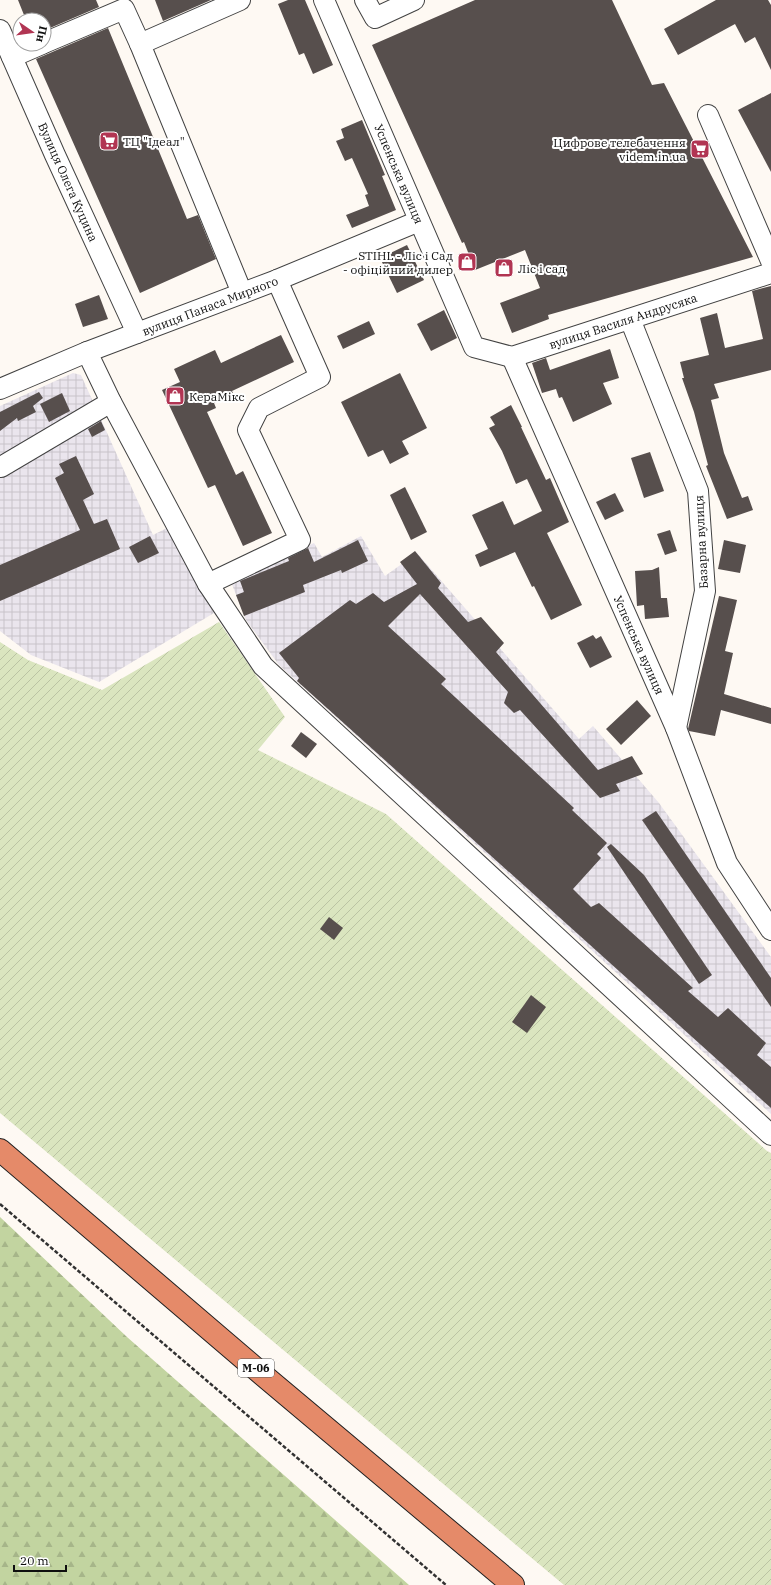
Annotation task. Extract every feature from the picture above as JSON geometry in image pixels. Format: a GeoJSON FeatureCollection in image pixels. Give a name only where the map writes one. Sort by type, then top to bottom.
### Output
{"type":"FeatureCollection","features":[{"type":"Feature","properties":{"kind":"highway","name":"М-06"},"geometry":{"type":"LineString","coordinates":[[0,1150],[263,1375],[513,1585]]}},
{"type":"Feature","properties":{"kind":"street"},"geometry":{"type":"LineString","coordinates":[[140,44],[240,0]]}},
{"type":"Feature","properties":{"kind":"street","name":"Успенська вулиця"},"geometry":{"type":"LineString","coordinates":[[324,0],[474,347],[512,357],[676,728],[727,863],[771,930]]}},
{"type":"Feature","properties":{"kind":"street"},"geometry":{"type":"LineString","coordinates":[[365,0],[375,18],[414,0]]}},
{"type":"Feature","properties":{"kind":"street"},"geometry":{"type":"LineString","coordinates":[[52,39],[124,9],[140,44],[242,293]]}},
{"type":"Feature","properties":{"kind":"street","name":"Вулиця Олега Куцина"},"geometry":{"type":"LineString","coordinates":[[0,30],[55,155],[137,333]]}},
{"type":"Feature","properties":{"kind":"street"},"geometry":{"type":"LineString","coordinates":[[12,57],[23,52]]}},
{"type":"Feature","properties":{"kind":"street"},"geometry":{"type":"LineString","coordinates":[[708,115],[771,261]]}},
{"type":"Feature","properties":{"kind":"street","name":"вулиця Панаса Мирного"},"geometry":{"type":"LineString","coordinates":[[0,389],[87,352],[277,280],[419,221]]}},
{"type":"Feature","properties":{"kind":"street","name":"вулиця Василя Андрусяка"},"geometry":{"type":"LineString","coordinates":[[512,357],[771,273]]}},
{"type":"Feature","properties":{"kind":"street"},"geometry":{"type":"LineString","coordinates":[[208,584],[300,540],[248,430],[259,408],[320,377],[277,280]]}},
{"type":"Feature","properties":{"kind":"street","name":"Базарна вулиця"},"geometry":{"type":"LineString","coordinates":[[630,319],[698,491],[705,591],[676,728]]}},
{"type":"Feature","properties":{"kind":"street"},"geometry":{"type":"LineString","coordinates":[[87,352],[111,402],[208,584],[264,666],[771,1135]]}},
{"type":"Feature","properties":{"kind":"street"},"geometry":{"type":"LineString","coordinates":[[0,466],[111,402]]}},
{"type":"Feature","properties":{"kind":"path"},"geometry":{"type":"LineString","coordinates":[[0,1204],[446,1585]]}},
{"type":"Feature","properties":{"kind":"shaded area"},"geometry":{"type":"Polygon","coordinates":[[[73,373],[81,375],[153,535],[171,526],[214,613],[99,682],[31,655],[0,631],[0,406],[73,373]]]}},
{"type":"Feature","properties":{"kind":"shaded area"},"geometry":{"type":"Polygon","coordinates":[[[361,536],[385,576],[417,553],[579,739],[593,726],[659,803],[771,957],[771,1114],[279,665],[246,620],[231,582],[314,543],[322,557],[361,536]]]}},
{"type":"Feature","properties":{"kind":"green space"},"geometry":{"type":"Polygon","coordinates":[[[219,622],[285,717],[258,750],[386,814],[771,1153],[771,1585],[564,1585],[0,1113],[0,642],[28,660],[102,690],[219,622]]]}},
{"type":"Feature","properties":{"kind":"green space"},"geometry":{"type":"Polygon","coordinates":[[[0,1217],[127,1337],[409,1585],[0,1585],[0,1217]]]}},
{"type":"Feature","properties":{"kind":"building"},"geometry":{"type":"Polygon","coordinates":[[[18,0],[96,0],[99,7],[52,27],[52,12],[23,12],[18,0]]]}},
{"type":"Feature","properties":{"kind":"building"},"geometry":{"type":"Polygon","coordinates":[[[155,0],[211,0],[163,21],[155,0]]]}},
{"type":"Feature","properties":{"kind":"building"},"geometry":{"type":"Polygon","coordinates":[[[288,0],[305,0],[333,65],[313,74],[304,53],[299,55],[278,4],[288,0]]]}},
{"type":"Feature","properties":{"kind":"building"},"geometry":{"type":"Polygon","coordinates":[[[475,0],[612,0],[652,85],[664,83],[753,257],[548,315],[549,319],[512,333],[500,303],[540,288],[525,250],[475,270],[464,242],[462,243],[372,45],[475,0]]]}},
{"type":"Feature","properties":{"kind":"building"},"geometry":{"type":"Polygon","coordinates":[[[716,0],[768,0],[771,5],[771,70],[755,37],[745,43],[735,24],[678,55],[664,29],[716,0]]]}},
{"type":"Feature","properties":{"kind":"building"},"geometry":{"type":"Polygon","coordinates":[[[108,28],[187,219],[198,215],[216,259],[140,293],[36,59],[108,28]]]}},
{"type":"Feature","properties":{"kind":"building"},"geometry":{"type":"Polygon","coordinates":[[[771,93],[771,172],[738,110],[771,93]]]}},
{"type":"Feature","properties":{"kind":"building"},"geometry":{"type":"Polygon","coordinates":[[[362,120],[385,175],[382,176],[396,210],[352,228],[346,215],[369,206],[365,195],[368,194],[352,158],[345,161],[336,141],[344,138],[341,129],[362,120]]]}},
{"type":"Feature","properties":{"kind":"building"},"geometry":{"type":"Polygon","coordinates":[[[407,245],[424,280],[397,293],[380,258],[407,245]]]}},
{"type":"Feature","properties":{"kind":"building"},"geometry":{"type":"Polygon","coordinates":[[[771,286],[771,370],[714,384],[719,398],[711,400],[724,453],[742,498],[748,496],[753,510],[727,519],[706,466],[708,465],[694,412],[682,378],[684,378],[680,362],[709,355],[700,318],[717,313],[725,348],[763,339],[752,291],[771,286]]]}},
{"type":"Feature","properties":{"kind":"building"},"geometry":{"type":"Polygon","coordinates":[[[99,295],[108,319],[83,327],[75,304],[99,295]]]}},
{"type":"Feature","properties":{"kind":"building"},"geometry":{"type":"Polygon","coordinates":[[[444,310],[457,338],[431,351],[417,324],[444,310]]]}},
{"type":"Feature","properties":{"kind":"building"},"geometry":{"type":"Polygon","coordinates":[[[369,321],[375,334],[343,349],[337,336],[369,321]]]}},
{"type":"Feature","properties":{"kind":"building"},"geometry":{"type":"Polygon","coordinates":[[[281,335],[294,362],[232,391],[234,395],[214,403],[216,408],[207,412],[236,475],[243,471],[272,533],[243,546],[215,485],[208,488],[162,390],[180,382],[174,369],[215,350],[221,363],[281,335]]]}},
{"type":"Feature","properties":{"kind":"building"},"geometry":{"type":"Polygon","coordinates":[[[610,349],[619,378],[603,383],[612,404],[573,422],[562,397],[559,398],[556,389],[542,393],[532,363],[546,358],[550,370],[610,349]]]}},
{"type":"Feature","properties":{"kind":"building"},"geometry":{"type":"Polygon","coordinates":[[[400,373],[427,428],[402,441],[409,454],[390,464],[383,450],[368,457],[341,402],[400,373]]]}},
{"type":"Feature","properties":{"kind":"building"},"geometry":{"type":"Polygon","coordinates":[[[39,392],[43,398],[33,406],[36,412],[18,421],[17,418],[0,431],[0,412],[39,392]]]}},
{"type":"Feature","properties":{"kind":"building"},"geometry":{"type":"Polygon","coordinates":[[[62,393],[70,411],[49,422],[40,404],[62,393]]]}},
{"type":"Feature","properties":{"kind":"building"},"geometry":{"type":"Polygon","coordinates":[[[511,405],[546,480],[550,478],[569,522],[547,533],[582,605],[551,620],[534,586],[532,587],[515,552],[480,567],[475,555],[488,549],[472,515],[503,501],[514,525],[542,511],[527,479],[516,484],[502,451],[489,428],[495,425],[490,417],[511,405]]]}},
{"type":"Feature","properties":{"kind":"building"},"geometry":{"type":"Polygon","coordinates":[[[101,421],[105,430],[92,437],[88,429],[101,421]]]}},
{"type":"Feature","properties":{"kind":"building"},"geometry":{"type":"Polygon","coordinates":[[[650,452],[664,491],[644,498],[631,458],[650,452]]]}},
{"type":"Feature","properties":{"kind":"building"},"geometry":{"type":"Polygon","coordinates":[[[76,456],[94,494],[83,500],[94,524],[107,519],[120,549],[0,601],[0,565],[80,530],[55,478],[64,473],[59,464],[76,456]]]}},
{"type":"Feature","properties":{"kind":"building"},"geometry":{"type":"Polygon","coordinates":[[[405,487],[427,532],[411,540],[390,495],[405,487]]]}},
{"type":"Feature","properties":{"kind":"building"},"geometry":{"type":"Polygon","coordinates":[[[615,493],[624,511],[605,520],[596,502],[615,493]]]}},
{"type":"Feature","properties":{"kind":"building"},"geometry":{"type":"Polygon","coordinates":[[[670,530],[677,551],[665,555],[657,534],[670,530]]]}},
{"type":"Feature","properties":{"kind":"building"},"geometry":{"type":"Polygon","coordinates":[[[150,536],[159,553],[138,563],[129,547],[150,536]]]}},
{"type":"Feature","properties":{"kind":"building"},"geometry":{"type":"Polygon","coordinates":[[[358,540],[368,561],[342,573],[341,570],[303,585],[305,592],[244,616],[236,595],[244,592],[240,581],[289,561],[288,558],[308,548],[314,562],[358,540]]]}},
{"type":"Feature","properties":{"kind":"building"},"geometry":{"type":"Polygon","coordinates":[[[724,540],[746,545],[740,573],[718,569],[724,540]]]}},
{"type":"Feature","properties":{"kind":"building"},"geometry":{"type":"Polygon","coordinates":[[[415,551],[441,583],[438,588],[468,622],[481,617],[504,643],[496,652],[598,770],[632,756],[643,774],[616,784],[620,791],[600,798],[520,710],[514,713],[504,703],[508,692],[420,594],[388,626],[446,679],[441,684],[574,808],[572,810],[607,843],[597,854],[601,858],[573,889],[591,907],[599,903],[693,988],[688,991],[718,1017],[728,1008],[766,1043],[757,1055],[771,1067],[771,1108],[297,681],[299,678],[279,653],[350,600],[356,604],[373,593],[384,602],[417,584],[400,562],[415,551]]]}},
{"type":"Feature","properties":{"kind":"building"},"geometry":{"type":"Polygon","coordinates":[[[659,567],[661,598],[667,598],[669,617],[645,619],[644,605],[637,606],[635,571],[652,570],[659,567]]]}},
{"type":"Feature","properties":{"kind":"building"},"geometry":{"type":"Polygon","coordinates":[[[719,596],[737,600],[725,651],[733,653],[724,694],[771,708],[771,724],[721,710],[715,736],[689,731],[688,729],[719,596]]]}},
{"type":"Feature","properties":{"kind":"building"},"geometry":{"type":"Polygon","coordinates":[[[593,635],[596,639],[601,636],[612,657],[590,668],[577,643],[593,635]]]}},
{"type":"Feature","properties":{"kind":"building"},"geometry":{"type":"Polygon","coordinates":[[[637,700],[651,716],[621,745],[606,729],[637,700]]]}},
{"type":"Feature","properties":{"kind":"building"},"geometry":{"type":"Polygon","coordinates":[[[301,732],[317,744],[306,758],[291,746],[301,732]]]}},
{"type":"Feature","properties":{"kind":"building"},"geometry":{"type":"Polygon","coordinates":[[[656,811],[771,978],[771,1007],[642,820],[656,811]]]}},
{"type":"Feature","properties":{"kind":"building"},"geometry":{"type":"Polygon","coordinates":[[[611,844],[644,875],[712,975],[699,984],[607,847],[611,844]]]}},
{"type":"Feature","properties":{"kind":"building"},"geometry":{"type":"Polygon","coordinates":[[[329,917],[343,928],[334,940],[320,929],[329,917]]]}},
{"type":"Feature","properties":{"kind":"building"},"geometry":{"type":"Polygon","coordinates":[[[531,995],[546,1007],[527,1033],[512,1022],[531,995]]]}},
{"type":"Feature","properties":{"kind":"place","name":"ТЦ \"Ідеал\""},"geometry":{"type":"Point","coordinates":[109,141]}},
{"type":"Feature","properties":{"kind":"place","name":"Цифрове телебачення videm.in.ua"},"geometry":{"type":"Point","coordinates":[700,149]}},
{"type":"Feature","properties":{"kind":"place","name":"STIHL - Ліс і Сад - офіційний дилер"},"geometry":{"type":"Point","coordinates":[467,262]}},
{"type":"Feature","properties":{"kind":"place","name":"Ліс і сад"},"geometry":{"type":"Point","coordinates":[504,268]}},
{"type":"Feature","properties":{"kind":"place","name":"КераМікс"},"geometry":{"type":"Point","coordinates":[175,396]}}]}
